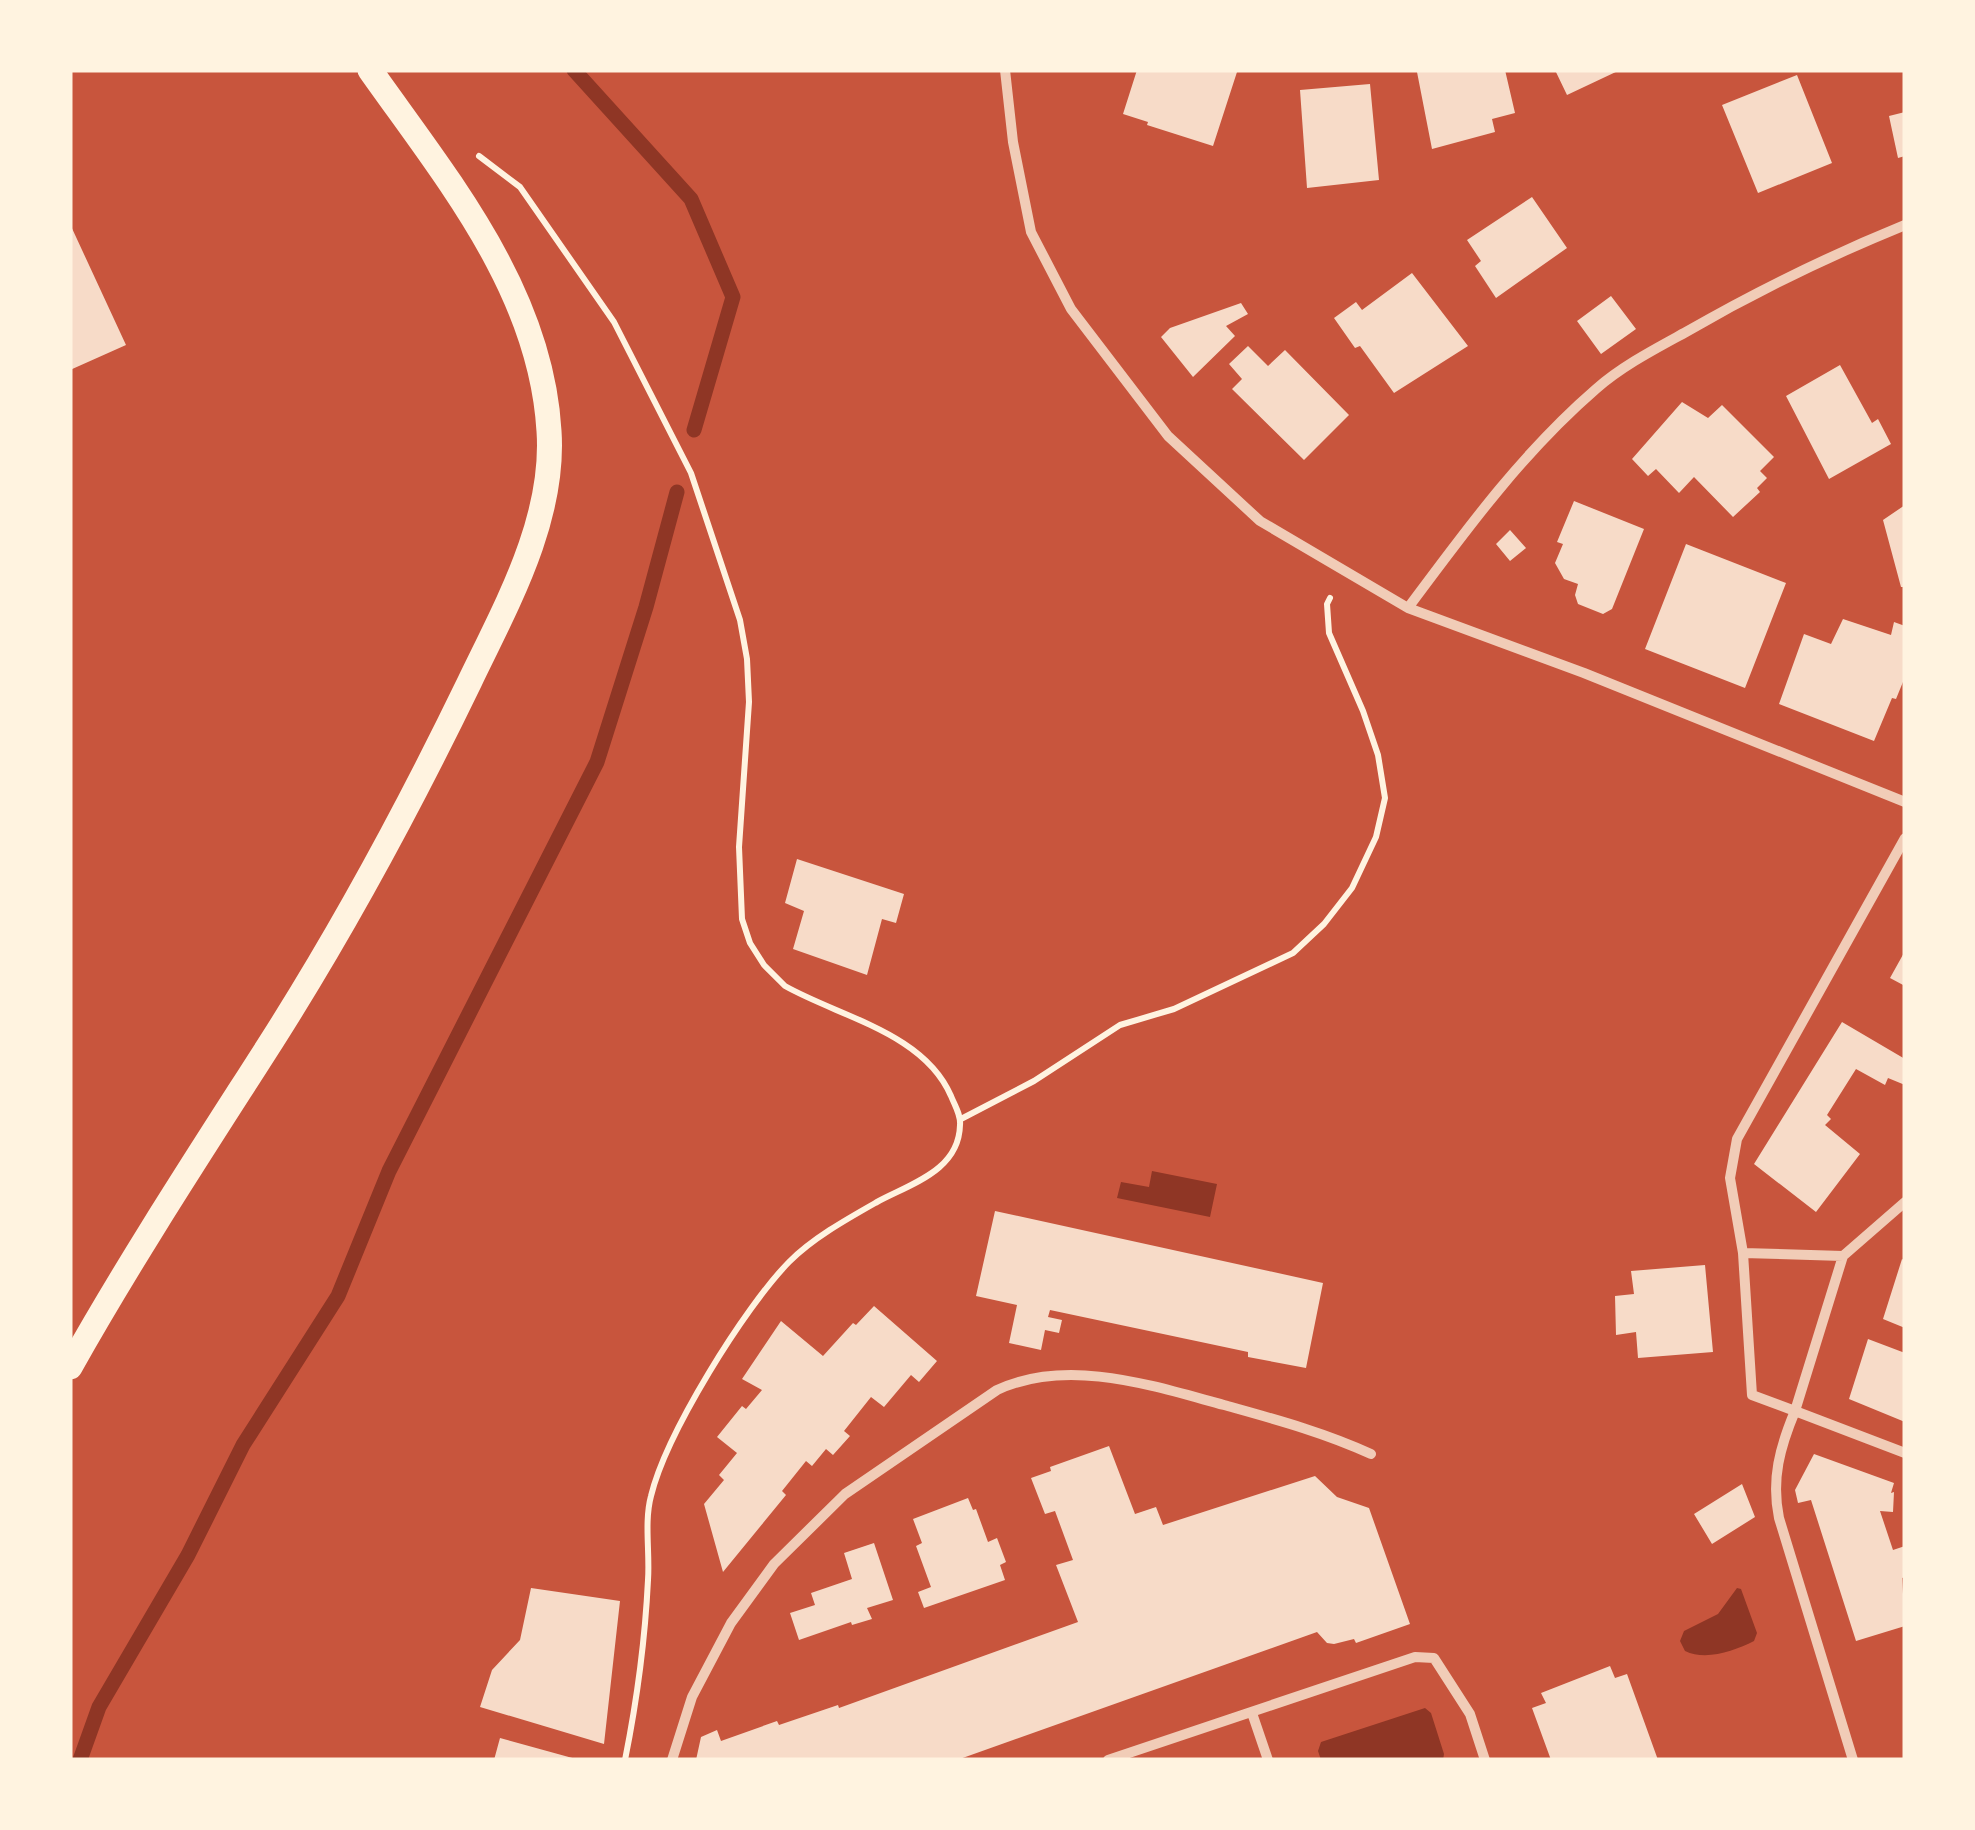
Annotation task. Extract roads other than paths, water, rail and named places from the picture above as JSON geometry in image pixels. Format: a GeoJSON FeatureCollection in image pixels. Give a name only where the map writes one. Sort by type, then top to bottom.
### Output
{"type":"FeatureCollection","features":[{"type":"Feature","properties":{"kind":"main road"},"geometry":{"type":"LineString","coordinates":[[70,1367],[275,1036],[389,840],[502,613],[531,545],[548,476],[549,431],[530,331],[476,220],[370,70]]}},
{"type":"Feature","properties":{"kind":"street"},"geometry":{"type":"LineString","coordinates":[[1005,70],[1012,142],[1032,232],[1071,309],[1168,436],[1260,521],[1408,608],[1584,673],[1905,802]]}},
{"type":"Feature","properties":{"kind":"street"},"geometry":{"type":"LineString","coordinates":[[1408,608],[1494,492],[1549,432],[1599,386],[1751,294],[1905,226]]}},
{"type":"Feature","properties":{"kind":"street"},"geometry":{"type":"LineString","coordinates":[[1905,838],[1737,1139],[1730,1178],[1743,1252],[1752,1395],[1905,1453]]}},
{"type":"Feature","properties":{"kind":"street"},"geometry":{"type":"LineString","coordinates":[[1853,1760],[1775,1496],[1780,1446],[1796,1411],[1843,1256],[1905,1202]]}},
{"type":"Feature","properties":{"kind":"street"},"geometry":{"type":"LineString","coordinates":[[1743,1252],[1843,1256]]}},
{"type":"Feature","properties":{"kind":"street"},"geometry":{"type":"LineString","coordinates":[[672,1760],[700,1682],[731,1622],[774,1564],[846,1494],[998,1390],[1016,1382],[1066,1376],[1138,1383],[1296,1424],[1370,1454]]}},
{"type":"Feature","properties":{"kind":"street"},"geometry":{"type":"LineString","coordinates":[[1108,1760],[1416,1657],[1434,1658],[1470,1714],[1485,1760]]}},
{"type":"Feature","properties":{"kind":"street"},"geometry":{"type":"LineString","coordinates":[[1252,1713],[1268,1760]]}},
{"type":"Feature","properties":{"kind":"waterway"},"geometry":{"type":"LineString","coordinates":[[574,70],[691,199],[733,297],[694,430]]}},
{"type":"Feature","properties":{"kind":"waterway"},"geometry":{"type":"LineString","coordinates":[[80,1760],[99,1707],[188,1555],[243,1445],[338,1296],[389,1171],[597,762],[677,492]]}}]}
